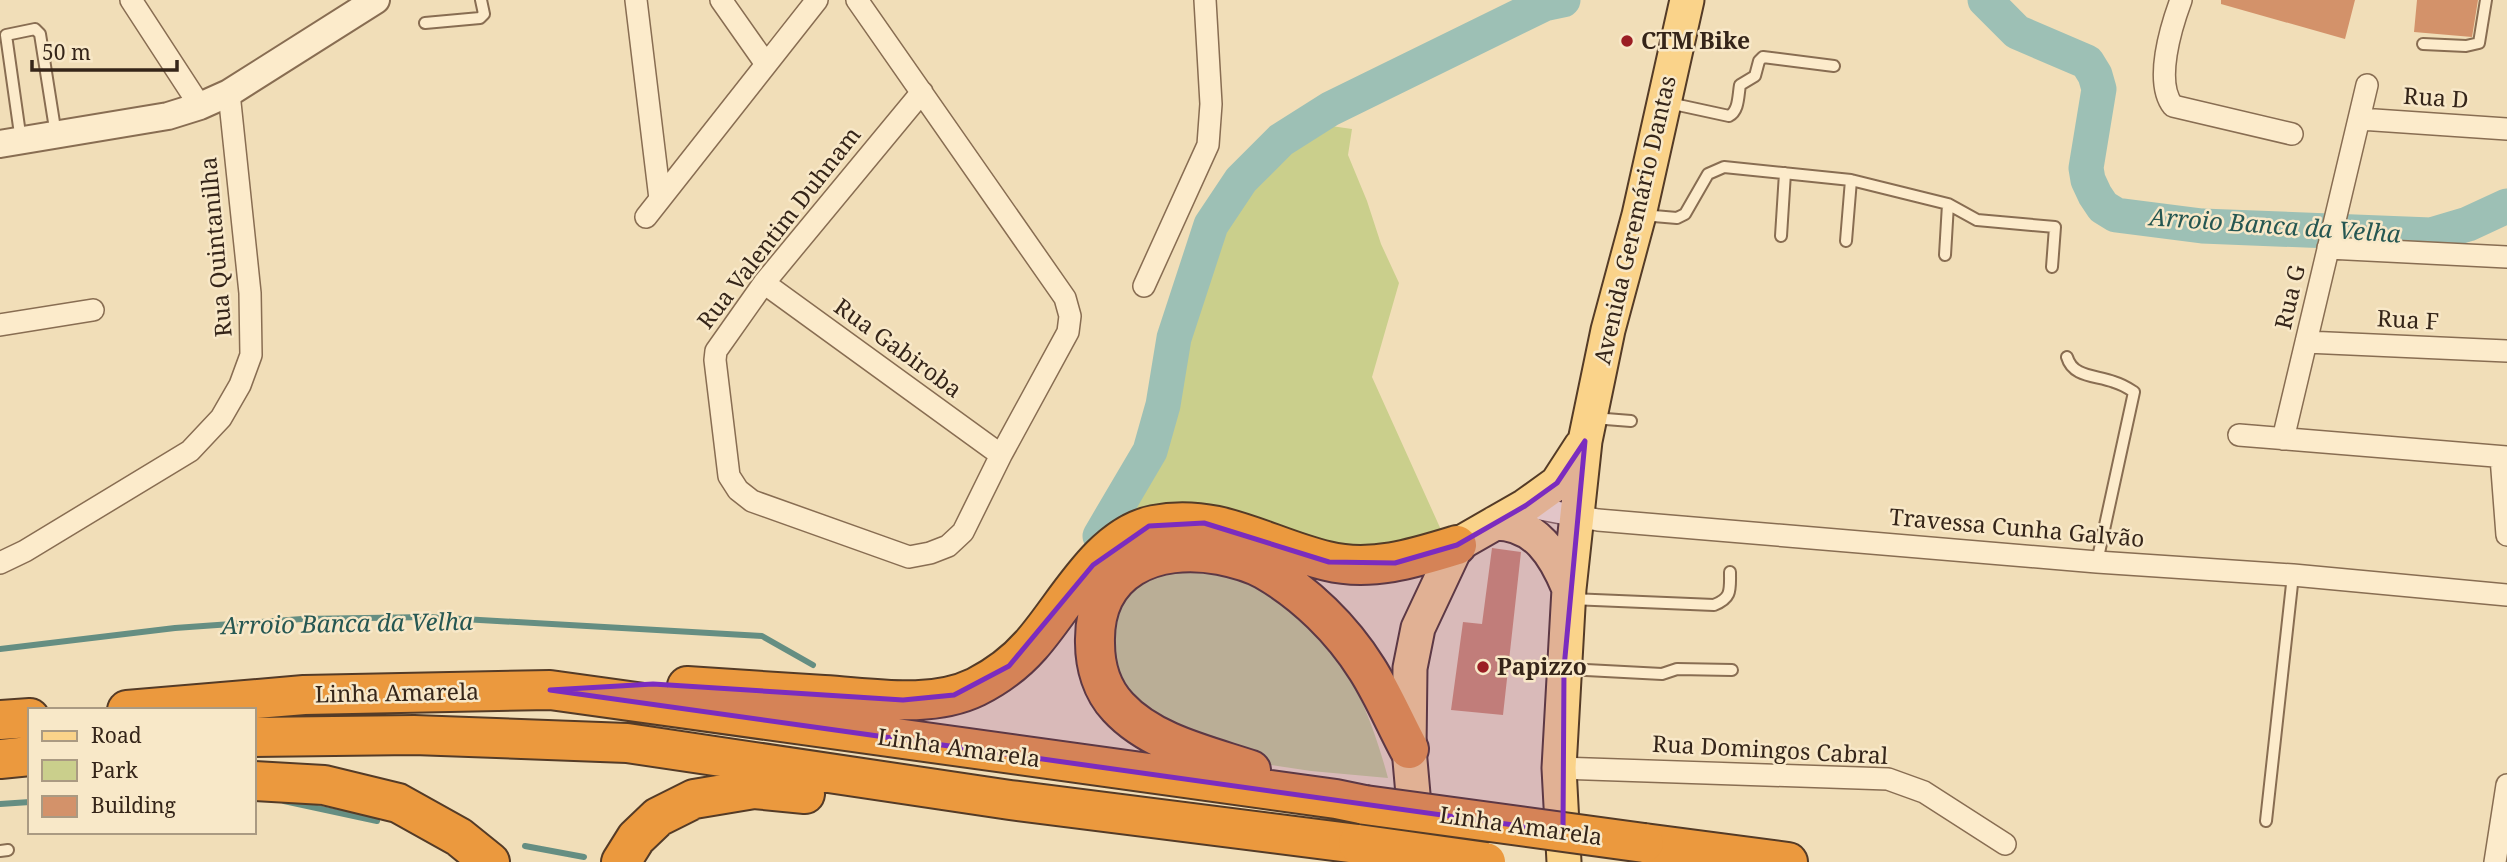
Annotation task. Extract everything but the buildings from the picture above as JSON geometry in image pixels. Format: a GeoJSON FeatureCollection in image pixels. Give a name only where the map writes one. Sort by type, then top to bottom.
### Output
{"type":"FeatureCollection","features":[{"type":"Feature","properties":{"kind":"highway"},"geometry":{"type":"LineString","coordinates":[[550,690],[653,684],[903,700],[943,697],[976,687],[1009,666],[1030,646],[1093,565],[1114,546],[1149,526],[1175,522],[1203,523],[1244,532],[1329,562],[1363,565],[1395,563],[1457,545]]}},
{"type":"Feature","properties":{"kind":"highway"},"geometry":{"type":"LineString","coordinates":[[1351,802],[1171,743],[1140,725],[1118,707],[1104,685],[1095,660],[1094,634],[1099,607],[1113,585],[1128,569],[1149,557],[1173,551],[1225,556],[1264,569],[1295,590],[1325,616],[1350,645],[1367,670],[1409,749]]}},
{"type":"Feature","properties":{"kind":"highway","name":"Linha Amarela"},"geometry":{"type":"LineString","coordinates":[[151,708],[304,695],[550,690],[1788,862]]}},
{"type":"Feature","properties":{"kind":"highway"},"geometry":{"type":"LineString","coordinates":[[0,720],[28,718]]}},
{"type":"Feature","properties":{"kind":"highway","name":"Linha Amarela"},"geometry":{"type":"LineString","coordinates":[[256,737],[414,735],[627,743],[1010,800],[1486,862]]}},
{"type":"Feature","properties":{"kind":"highway"},"geometry":{"type":"LineString","coordinates":[[0,759],[28,756]]}},
{"type":"Feature","properties":{"kind":"highway"},"geometry":{"type":"LineString","coordinates":[[256,781],[324,785],[398,803],[459,837],[490,862]]}},
{"type":"Feature","properties":{"kind":"highway"},"geometry":{"type":"LineString","coordinates":[[0,782],[28,782]]}},
{"type":"Feature","properties":{"kind":"highway"},"geometry":{"type":"LineString","coordinates":[[621,862],[636,838],[658,817],[694,799],[754,789],[913,802],[1010,800]]}},
{"type":"Feature","properties":{"kind":"highway"},"geometry":{"type":"LineString","coordinates":[[1396,862],[1416,828]]}},
{"type":"Feature","properties":{"kind":"main road","name":"Avenida Geremário Dantas"},"geometry":{"type":"LineString","coordinates":[[1564,862],[1559,768],[1564,668],[1576,515],[1587,429],[1687,0]]}},
{"type":"Feature","properties":{"kind":"main road","name":"Avenida Geremário Dantas"},"geometry":{"type":"LineString","coordinates":[[1457,545],[1525,506],[1557,483],[1587,429]]}},
{"type":"Feature","properties":{"kind":"main road"},"geometry":{"type":"LineString","coordinates":[[1495,523],[1511,523],[1526,529],[1559,565],[1569,594]]}},
{"type":"Feature","properties":{"kind":"main road"},"geometry":{"type":"LineString","coordinates":[[1435,862],[1416,828],[1409,749],[1410,668],[1418,628],[1457,545]]}},
{"type":"Feature","properties":{"kind":"street"},"geometry":{"type":"LineString","coordinates":[[131,0],[200,106]]}},
{"type":"Feature","properties":{"kind":"street"},"geometry":{"type":"LineString","coordinates":[[10,142],[168,116],[200,106],[229,93],[376,0]]}},
{"type":"Feature","properties":{"kind":"street"},"geometry":{"type":"LineString","coordinates":[[636,0],[660,199]]}},
{"type":"Feature","properties":{"kind":"street"},"geometry":{"type":"LineString","coordinates":[[721,0],[766,64]]}},
{"type":"Feature","properties":{"kind":"street"},"geometry":{"type":"LineString","coordinates":[[646,217],[817,0]]}},
{"type":"Feature","properties":{"kind":"street","name":"Rua Valentim Duhnam"},"geometry":{"type":"LineString","coordinates":[[857,0],[922,92],[1065,298],[1070,316],[1068,332],[1001,455],[963,532],[948,546],[909,557],[752,501],[738,490],[729,476],[715,360],[716,351],[764,283],[922,92]]}},
{"type":"Feature","properties":{"kind":"street"},"geometry":{"type":"LineString","coordinates":[[1144,286],[1208,145],[1211,104],[1205,0]]}},
{"type":"Feature","properties":{"kind":"street"},"geometry":{"type":"LineString","coordinates":[[2181,0],[2164,60],[2168,99],[2173,106],[2292,134]]}},
{"type":"Feature","properties":{"kind":"street","name":"Rua G"},"geometry":{"type":"LineString","coordinates":[[2283,439],[2367,85]]}},
{"type":"Feature","properties":{"kind":"street","name":"Rua Quintanilha"},"geometry":{"type":"LineString","coordinates":[[0,563],[25,551],[190,451],[221,418],[240,385],[251,355],[250,293],[229,93]]}},
{"type":"Feature","properties":{"kind":"street","name":"Rua D"},"geometry":{"type":"LineString","coordinates":[[2360,119],[2507,129]]}},
{"type":"Feature","properties":{"kind":"street"},"geometry":{"type":"LineString","coordinates":[[2328,248],[2507,257]]}},
{"type":"Feature","properties":{"kind":"street","name":"Rua Gabiroba"},"geometry":{"type":"LineString","coordinates":[[764,283],[1001,455]]}},
{"type":"Feature","properties":{"kind":"street"},"geometry":{"type":"LineString","coordinates":[[0,325],[93,310]]}},
{"type":"Feature","properties":{"kind":"street","name":"Rua F"},"geometry":{"type":"LineString","coordinates":[[2306,342],[2507,351]]}},
{"type":"Feature","properties":{"kind":"street"},"geometry":{"type":"LineString","coordinates":[[2239,435],[2504,457],[2507,535]]}},
{"type":"Feature","properties":{"kind":"street","name":"Travessa Cunha Galvão"},"geometry":{"type":"LineString","coordinates":[[1525,506],[1598,520],[2096,562],[2293,575],[2507,595]]}},
{"type":"Feature","properties":{"kind":"street","name":"Rua Domingos Cabral"},"geometry":{"type":"LineString","coordinates":[[1559,768],[1888,779],[1924,792],[2005,844]]}},
{"type":"Feature","properties":{"kind":"street"},"geometry":{"type":"LineString","coordinates":[[2495,862],[2507,785]]}},
{"type":"Feature","properties":{"kind":"lane"},"geometry":{"type":"LineString","coordinates":[[425,23],[480,18],[484,14],[481,0]]}},
{"type":"Feature","properties":{"kind":"lane"},"geometry":{"type":"LineString","coordinates":[[2423,44],[2466,46],[2479,43],[2486,0]]}},
{"type":"Feature","properties":{"kind":"lane"},"geometry":{"type":"LineString","coordinates":[[10,142],[3,36],[35,29],[40,34],[56,135]]}},
{"type":"Feature","properties":{"kind":"lane"},"geometry":{"type":"LineString","coordinates":[[1663,102],[1729,116],[1737,108],[1740,85],[1755,76],[1759,61],[1763,57],[1834,66]]}},
{"type":"Feature","properties":{"kind":"lane"},"geometry":{"type":"LineString","coordinates":[[1639,215],[1668,218],[1685,214],[1707,174],[1724,167],[1851,180],[1948,204],[1977,220],[2056,227],[2052,267]]}},
{"type":"Feature","properties":{"kind":"lane"},"geometry":{"type":"LineString","coordinates":[[1781,236],[1785,173]]}},
{"type":"Feature","properties":{"kind":"lane"},"geometry":{"type":"LineString","coordinates":[[1846,241],[1851,180]]}},
{"type":"Feature","properties":{"kind":"lane"},"geometry":{"type":"LineString","coordinates":[[1945,255],[1948,204]]}},
{"type":"Feature","properties":{"kind":"lane"},"geometry":{"type":"LineString","coordinates":[[2067,357],[2073,369],[2134,392],[2096,562]]}},
{"type":"Feature","properties":{"kind":"lane"},"geometry":{"type":"LineString","coordinates":[[1587,429],[1631,421]]}},
{"type":"Feature","properties":{"kind":"lane"},"geometry":{"type":"LineString","coordinates":[[1569,594],[1714,605],[1724,601],[1730,593],[1730,572]]}},
{"type":"Feature","properties":{"kind":"lane"},"geometry":{"type":"LineString","coordinates":[[2266,821],[2293,575]]}},
{"type":"Feature","properties":{"kind":"lane"},"geometry":{"type":"LineString","coordinates":[[1564,668],[1662,674],[1677,669],[1732,670]]}},
{"type":"Feature","properties":{"kind":"highlighted area"},"geometry":{"type":"Polygon","coordinates":[[[1585,441],[1564,668],[1563,832],[550,690],[653,684],[903,700],[954,695],[1009,666],[1093,565],[1149,526],[1204,523],[1329,562],[1395,563],[1457,545],[1525,506],[1557,483],[1585,441]]]}},
{"type":"Feature","properties":{"kind":"green space"},"geometry":{"type":"Polygon","coordinates":[[[1303,122],[1352,129],[1348,155],[1381,244],[1399,283],[1372,377],[1442,532],[1378,552],[1118,523],[1219,210],[1303,122]]]}},
{"type":"Feature","properties":{"kind":"green space"},"geometry":{"type":"Polygon","coordinates":[[[1167,570],[1212,573],[1246,581],[1278,599],[1300,616],[1329,645],[1345,669],[1361,699],[1388,778],[1271,765],[1175,733],[1119,689],[1111,631],[1122,604],[1139,581],[1167,570]]]}},
{"type":"Feature","properties":{"kind":"waterway","name":"Arroio Banca da Velha"},"geometry":{"type":"LineString","coordinates":[[1100,536],[1150,451],[1163,405],[1174,338],[1211,225],[1241,180],[1281,140],[1330,109],[1544,4],[1563,0]]}},
{"type":"Feature","properties":{"kind":"waterway","name":"Arroio Banca da Velha"},"geometry":{"type":"LineString","coordinates":[[1985,0],[2017,32],[2087,62],[2095,75],[2099,89],[2086,168],[2095,195],[2103,207],[2116,215],[2202,226],[2431,235],[2468,224],[2507,206]]}},
{"type":"Feature","properties":{"kind":"waterway","name":"Arroio Banca da Velha"},"geometry":{"type":"LineString","coordinates":[[0,649],[175,628],[302,619],[428,617],[762,636],[813,665]]}},
{"type":"Feature","properties":{"kind":"waterway"},"geometry":{"type":"LineString","coordinates":[[284,801],[377,821]]}},
{"type":"Feature","properties":{"kind":"waterway"},"geometry":{"type":"LineString","coordinates":[[0,804],[28,802]]}},
{"type":"Feature","properties":{"kind":"waterway"},"geometry":{"type":"LineString","coordinates":[[525,846],[584,857]]}},
{"type":"Feature","properties":{"kind":"place","name":"CTM Bike"},"geometry":{"type":"Point","coordinates":[1627,41]}},
{"type":"Feature","properties":{"kind":"place","name":"Papizzo"},"geometry":{"type":"Point","coordinates":[1483,667]}}]}
